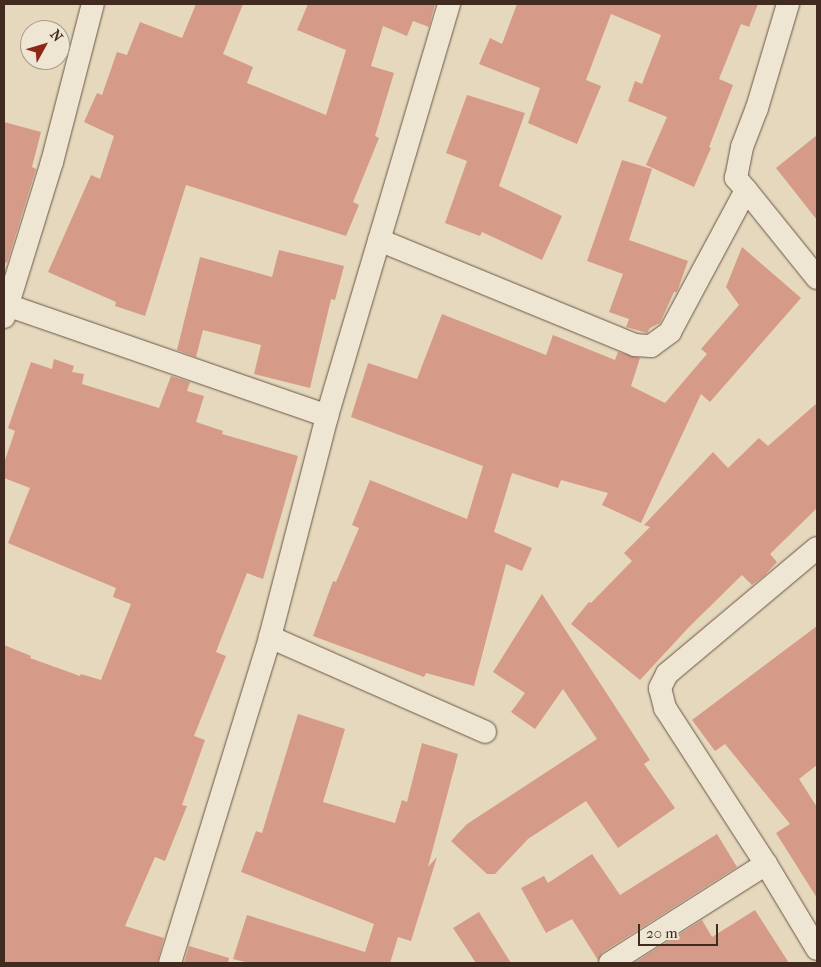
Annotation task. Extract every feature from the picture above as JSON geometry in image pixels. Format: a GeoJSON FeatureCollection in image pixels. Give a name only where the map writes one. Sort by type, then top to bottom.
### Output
{"type":"FeatureCollection","features":[{"type":"Feature","properties":{"kind":"street"},"geometry":{"type":"LineString","coordinates":[[93,4],[52,162],[5,309],[327,416]]}},
{"type":"Feature","properties":{"kind":"street"},"geometry":{"type":"LineString","coordinates":[[170,963],[270,636],[327,416],[449,4]]}},
{"type":"Feature","properties":{"kind":"street"},"geometry":{"type":"LineString","coordinates":[[788,4],[739,162],[736,178],[817,278]]}},
{"type":"Feature","properties":{"kind":"street"},"geometry":{"type":"LineString","coordinates":[[379,240],[635,345],[651,346],[670,332],[746,190]]}},
{"type":"Feature","properties":{"kind":"street"},"geometry":{"type":"LineString","coordinates":[[817,548],[667,674],[660,688],[665,708],[766,864],[817,949]]}},
{"type":"Feature","properties":{"kind":"street"},"geometry":{"type":"LineString","coordinates":[[270,636],[485,732]]}},
{"type":"Feature","properties":{"kind":"street"},"geometry":{"type":"LineString","coordinates":[[610,963],[766,864]]}},
{"type":"Feature","properties":{"kind":"building"},"geometry":{"type":"Polygon","coordinates":[[[196,4],[243,4],[223,54],[253,67],[247,83],[326,115],[346,50],[297,30],[308,4],[435,4],[429,27],[413,21],[407,36],[383,26],[371,66],[394,73],[375,136],[379,138],[353,202],[359,205],[346,236],[186,185],[145,316],[115,306],[116,302],[48,272],[91,175],[100,179],[114,136],[84,122],[97,93],[102,95],[117,52],[127,55],[140,22],[182,38],[196,4]]]}},
{"type":"Feature","properties":{"kind":"building"},"geometry":{"type":"Polygon","coordinates":[[[517,4],[758,4],[749,27],[741,24],[719,79],[733,85],[709,147],[711,148],[694,187],[646,165],[667,117],[628,101],[635,81],[642,84],[661,35],[611,14],[586,80],[601,86],[577,144],[528,123],[540,88],[479,64],[490,38],[502,44],[517,4]]]}},
{"type":"Feature","properties":{"kind":"building"},"geometry":{"type":"Polygon","coordinates":[[[467,95],[525,113],[499,186],[562,216],[542,260],[482,232],[480,236],[445,223],[467,161],[446,153],[467,95]]]}},
{"type":"Feature","properties":{"kind":"building"},"geometry":{"type":"Polygon","coordinates":[[[4,122],[41,132],[32,167],[36,169],[7,263],[4,262],[4,122]]]}},
{"type":"Feature","properties":{"kind":"building"},"geometry":{"type":"Polygon","coordinates":[[[817,135],[817,220],[776,168],[817,135]]]}},
{"type":"Feature","properties":{"kind":"building"},"geometry":{"type":"Polygon","coordinates":[[[622,160],[652,169],[629,240],[688,261],[677,292],[674,292],[660,323],[650,328],[647,333],[626,327],[629,319],[609,312],[623,274],[587,261],[622,160]]]}},
{"type":"Feature","properties":{"kind":"building"},"geometry":{"type":"Polygon","coordinates":[[[742,247],[801,298],[710,402],[701,394],[641,523],[602,505],[608,493],[561,480],[558,488],[512,473],[494,532],[532,548],[522,571],[506,564],[474,686],[426,673],[424,677],[313,636],[333,581],[336,582],[359,528],[352,525],[370,480],[467,519],[483,466],[351,417],[368,363],[417,379],[442,314],[546,355],[553,335],[615,360],[618,352],[640,358],[631,386],[665,403],[707,354],[701,349],[739,305],[726,287],[742,247]]]}},
{"type":"Feature","properties":{"kind":"building"},"geometry":{"type":"Polygon","coordinates":[[[279,250],[344,266],[335,300],[331,299],[310,388],[254,374],[261,345],[203,330],[196,357],[177,350],[200,257],[272,277],[279,250]]]}},
{"type":"Feature","properties":{"kind":"building"},"geometry":{"type":"Polygon","coordinates":[[[54,359],[74,366],[72,372],[84,374],[82,384],[159,408],[171,376],[190,382],[187,391],[204,396],[196,422],[223,431],[222,434],[298,456],[263,579],[247,573],[216,652],[226,656],[194,736],[205,740],[182,805],[187,806],[165,861],[155,857],[125,926],[164,938],[157,963],[4,963],[4,645],[31,656],[30,658],[80,676],[81,674],[101,680],[131,604],[113,597],[116,588],[8,543],[30,488],[4,478],[4,463],[15,431],[8,428],[31,362],[52,369],[54,359]]]}},
{"type":"Feature","properties":{"kind":"building"},"geometry":{"type":"Polygon","coordinates":[[[817,403],[817,508],[770,554],[777,562],[764,576],[752,585],[742,575],[689,627],[640,680],[571,624],[589,602],[591,603],[632,561],[624,553],[650,527],[644,525],[713,452],[728,468],[759,438],[768,446],[817,403]]]}},
{"type":"Feature","properties":{"kind":"building"},"geometry":{"type":"Polygon","coordinates":[[[542,594],[650,760],[644,764],[675,808],[618,848],[586,801],[528,839],[495,874],[487,874],[451,841],[467,824],[597,739],[563,689],[535,729],[511,712],[525,693],[493,672],[542,594]]]}},
{"type":"Feature","properties":{"kind":"building"},"geometry":{"type":"Polygon","coordinates":[[[817,626],[817,765],[799,779],[817,807],[817,898],[776,833],[790,824],[725,744],[715,751],[692,720],[817,626]]]}},
{"type":"Feature","properties":{"kind":"building"},"geometry":{"type":"Polygon","coordinates":[[[298,714],[345,729],[323,802],[395,823],[402,800],[407,802],[422,743],[458,754],[428,867],[437,857],[411,941],[398,937],[390,963],[249,963],[233,959],[247,915],[365,952],[374,924],[241,872],[256,831],[262,833],[298,714]]]}},
{"type":"Feature","properties":{"kind":"building"},"geometry":{"type":"Polygon","coordinates":[[[717,834],[737,867],[603,952],[598,960],[572,919],[546,933],[521,888],[544,876],[548,883],[592,854],[620,895],[717,834]]]}},
{"type":"Feature","properties":{"kind":"building"},"geometry":{"type":"Polygon","coordinates":[[[755,910],[789,963],[634,963],[702,920],[712,937],[755,910]]]}},
{"type":"Feature","properties":{"kind":"building"},"geometry":{"type":"Polygon","coordinates":[[[479,912],[511,963],[476,963],[453,928],[479,912]]]}},
{"type":"Feature","properties":{"kind":"building"},"geometry":{"type":"Polygon","coordinates":[[[189,946],[229,958],[228,963],[184,963],[189,946]]]}}]}
